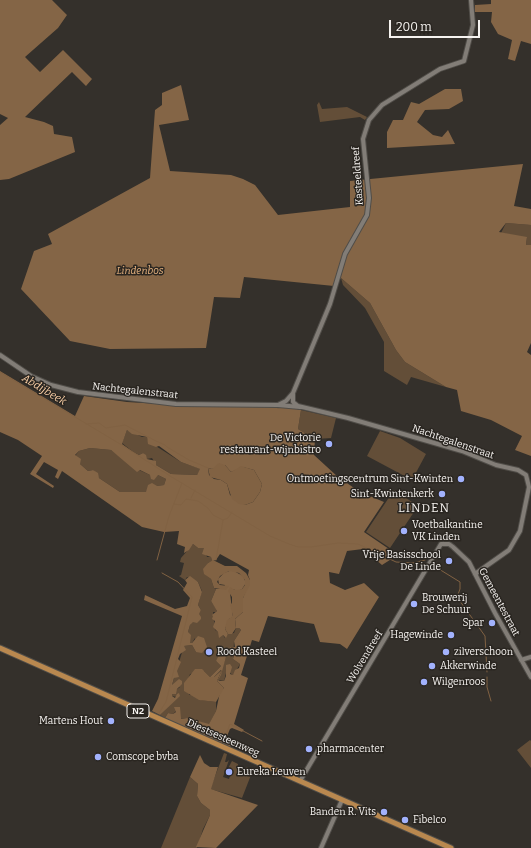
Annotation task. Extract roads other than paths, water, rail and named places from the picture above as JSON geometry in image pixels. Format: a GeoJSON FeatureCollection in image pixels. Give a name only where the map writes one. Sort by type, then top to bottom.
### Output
{"type":"FeatureCollection","features":[{"type":"Feature","properties":{"kind":"main road","name":"Diestsesteenweg"},"geometry":{"type":"LineString","coordinates":[[0,648],[451,848]]}},
{"type":"Feature","properties":{"kind":"main road","name":"Diestsesteenweg"},"geometry":{"type":"LineString","coordinates":[[0,652],[49,674],[76,683]]}},
{"type":"Feature","properties":{"kind":"street","name":"Kasteeldreef"},"geometry":{"type":"LineString","coordinates":[[290,403],[330,304],[345,254],[367,215],[369,198],[363,140],[366,125],[373,114],[382,105],[440,69],[464,61],[472,29],[471,0]]}},
{"type":"Feature","properties":{"kind":"street","name":"Nachtegalenstraat"},"geometry":{"type":"LineString","coordinates":[[0,355],[36,379],[51,385],[78,392],[176,404],[278,405],[290,403],[462,451],[496,465],[518,470],[526,475],[529,487],[520,531],[509,550],[475,574]]}},
{"type":"Feature","properties":{"kind":"street","name":"Gemeentestraat"},"geometry":{"type":"LineString","coordinates":[[444,543],[453,547],[464,555],[531,676]]}},
{"type":"Feature","properties":{"kind":"street","name":"Wolvendreef"},"geometry":{"type":"LineString","coordinates":[[300,781],[429,566],[432,557],[439,546],[444,543]]}},
{"type":"Feature","properties":{"kind":"street"},"geometry":{"type":"LineString","coordinates":[[521,660],[531,657]]}},
{"type":"Feature","properties":{"kind":"street"},"geometry":{"type":"LineString","coordinates":[[321,848],[342,800]]}},
{"type":"Feature","properties":{"kind":"waterway","name":"Abdijbeek"},"geometry":{"type":"LineString","coordinates":[[0,372],[270,536],[298,547],[311,547],[338,543],[358,544],[396,562],[413,563],[425,560]]}},
{"type":"Feature","properties":{"kind":"waterway"},"geometry":{"type":"LineString","coordinates":[[86,424],[99,423],[106,428],[125,425],[165,445],[189,460],[208,468]]}},
{"type":"Feature","properties":{"kind":"waterway"},"geometry":{"type":"LineString","coordinates":[[157,560],[169,516],[182,483]]}},
{"type":"Feature","properties":{"kind":"waterway"},"geometry":{"type":"LineString","coordinates":[[191,498],[195,490]]}},
{"type":"Feature","properties":{"kind":"waterway"},"geometry":{"type":"LineString","coordinates":[[174,504],[181,505],[186,499],[198,501],[208,508],[213,515],[223,520]]}},
{"type":"Feature","properties":{"kind":"waterway"},"geometry":{"type":"LineString","coordinates":[[216,560],[223,520],[228,518],[232,512]]}},
{"type":"Feature","properties":{"kind":"waterway"},"geometry":{"type":"LineString","coordinates":[[434,566],[460,582],[460,589],[457,597],[485,636],[487,672]]}},
{"type":"Feature","properties":{"kind":"waterway"},"geometry":{"type":"LineString","coordinates":[[159,713],[166,702],[192,597],[178,582],[162,573]]}},
{"type":"Feature","properties":{"kind":"waterway"},"geometry":{"type":"LineString","coordinates":[[487,677],[487,687],[491,701]]}},
{"type":"Feature","properties":{"kind":"waterway"},"geometry":{"type":"LineString","coordinates":[[224,741],[230,724],[262,741]]}},
{"type":"Feature","properties":{"kind":"place","name":"De Victorie restaurant-wijnbistro"},"geometry":{"type":"Point","coordinates":[329,444]}},
{"type":"Feature","properties":{"kind":"place","name":"Ontmoetingscentrum Sint-Kwinten"},"geometry":{"type":"Point","coordinates":[461,479]}},
{"type":"Feature","properties":{"kind":"place","name":"Sint-Kwintenkerk"},"geometry":{"type":"Point","coordinates":[442,494]}},
{"type":"Feature","properties":{"kind":"place","name":"Voetbalkantine VK Linden"},"geometry":{"type":"Point","coordinates":[404,531]}},
{"type":"Feature","properties":{"kind":"place","name":"Vrije Basisschool De Linde"},"geometry":{"type":"Point","coordinates":[449,561]}},
{"type":"Feature","properties":{"kind":"place","name":"Brouwerij De Schuur"},"geometry":{"type":"Point","coordinates":[414,604]}},
{"type":"Feature","properties":{"kind":"place","name":"Spar"},"geometry":{"type":"Point","coordinates":[492,623]}},
{"type":"Feature","properties":{"kind":"place","name":"Hagewinde"},"geometry":{"type":"Point","coordinates":[451,635]}},
{"type":"Feature","properties":{"kind":"place","name":"Rood Kasteel"},"geometry":{"type":"Point","coordinates":[209,652]}},
{"type":"Feature","properties":{"kind":"place","name":"zilverschoon"},"geometry":{"type":"Point","coordinates":[446,652]}},
{"type":"Feature","properties":{"kind":"place","name":"Akkerwinde"},"geometry":{"type":"Point","coordinates":[432,666]}},
{"type":"Feature","properties":{"kind":"place","name":"Wilgenroos"},"geometry":{"type":"Point","coordinates":[424,682]}},
{"type":"Feature","properties":{"kind":"place","name":"Martens Hout"},"geometry":{"type":"Point","coordinates":[111,721]}},
{"type":"Feature","properties":{"kind":"place","name":"pharmacenter"},"geometry":{"type":"Point","coordinates":[309,749]}},
{"type":"Feature","properties":{"kind":"place","name":"Comscope bvba"},"geometry":{"type":"Point","coordinates":[98,757]}},
{"type":"Feature","properties":{"kind":"place","name":"Eureka Leuven"},"geometry":{"type":"Point","coordinates":[229,772]}},
{"type":"Feature","properties":{"kind":"place","name":"Banden R. Vits"},"geometry":{"type":"Point","coordinates":[384,812]}},
{"type":"Feature","properties":{"kind":"place","name":"Fibelco"},"geometry":{"type":"Point","coordinates":[405,820]}},
{"type":"Feature","properties":{"kind":"district","name":"LINDEN"},"geometry":{"type":"Point","coordinates":[424,509]}},
{"type":"Feature","properties":{"kind":"park label","name":"Lindenbos"},"geometry":{"type":"Point","coordinates":[140,271]}}]}
